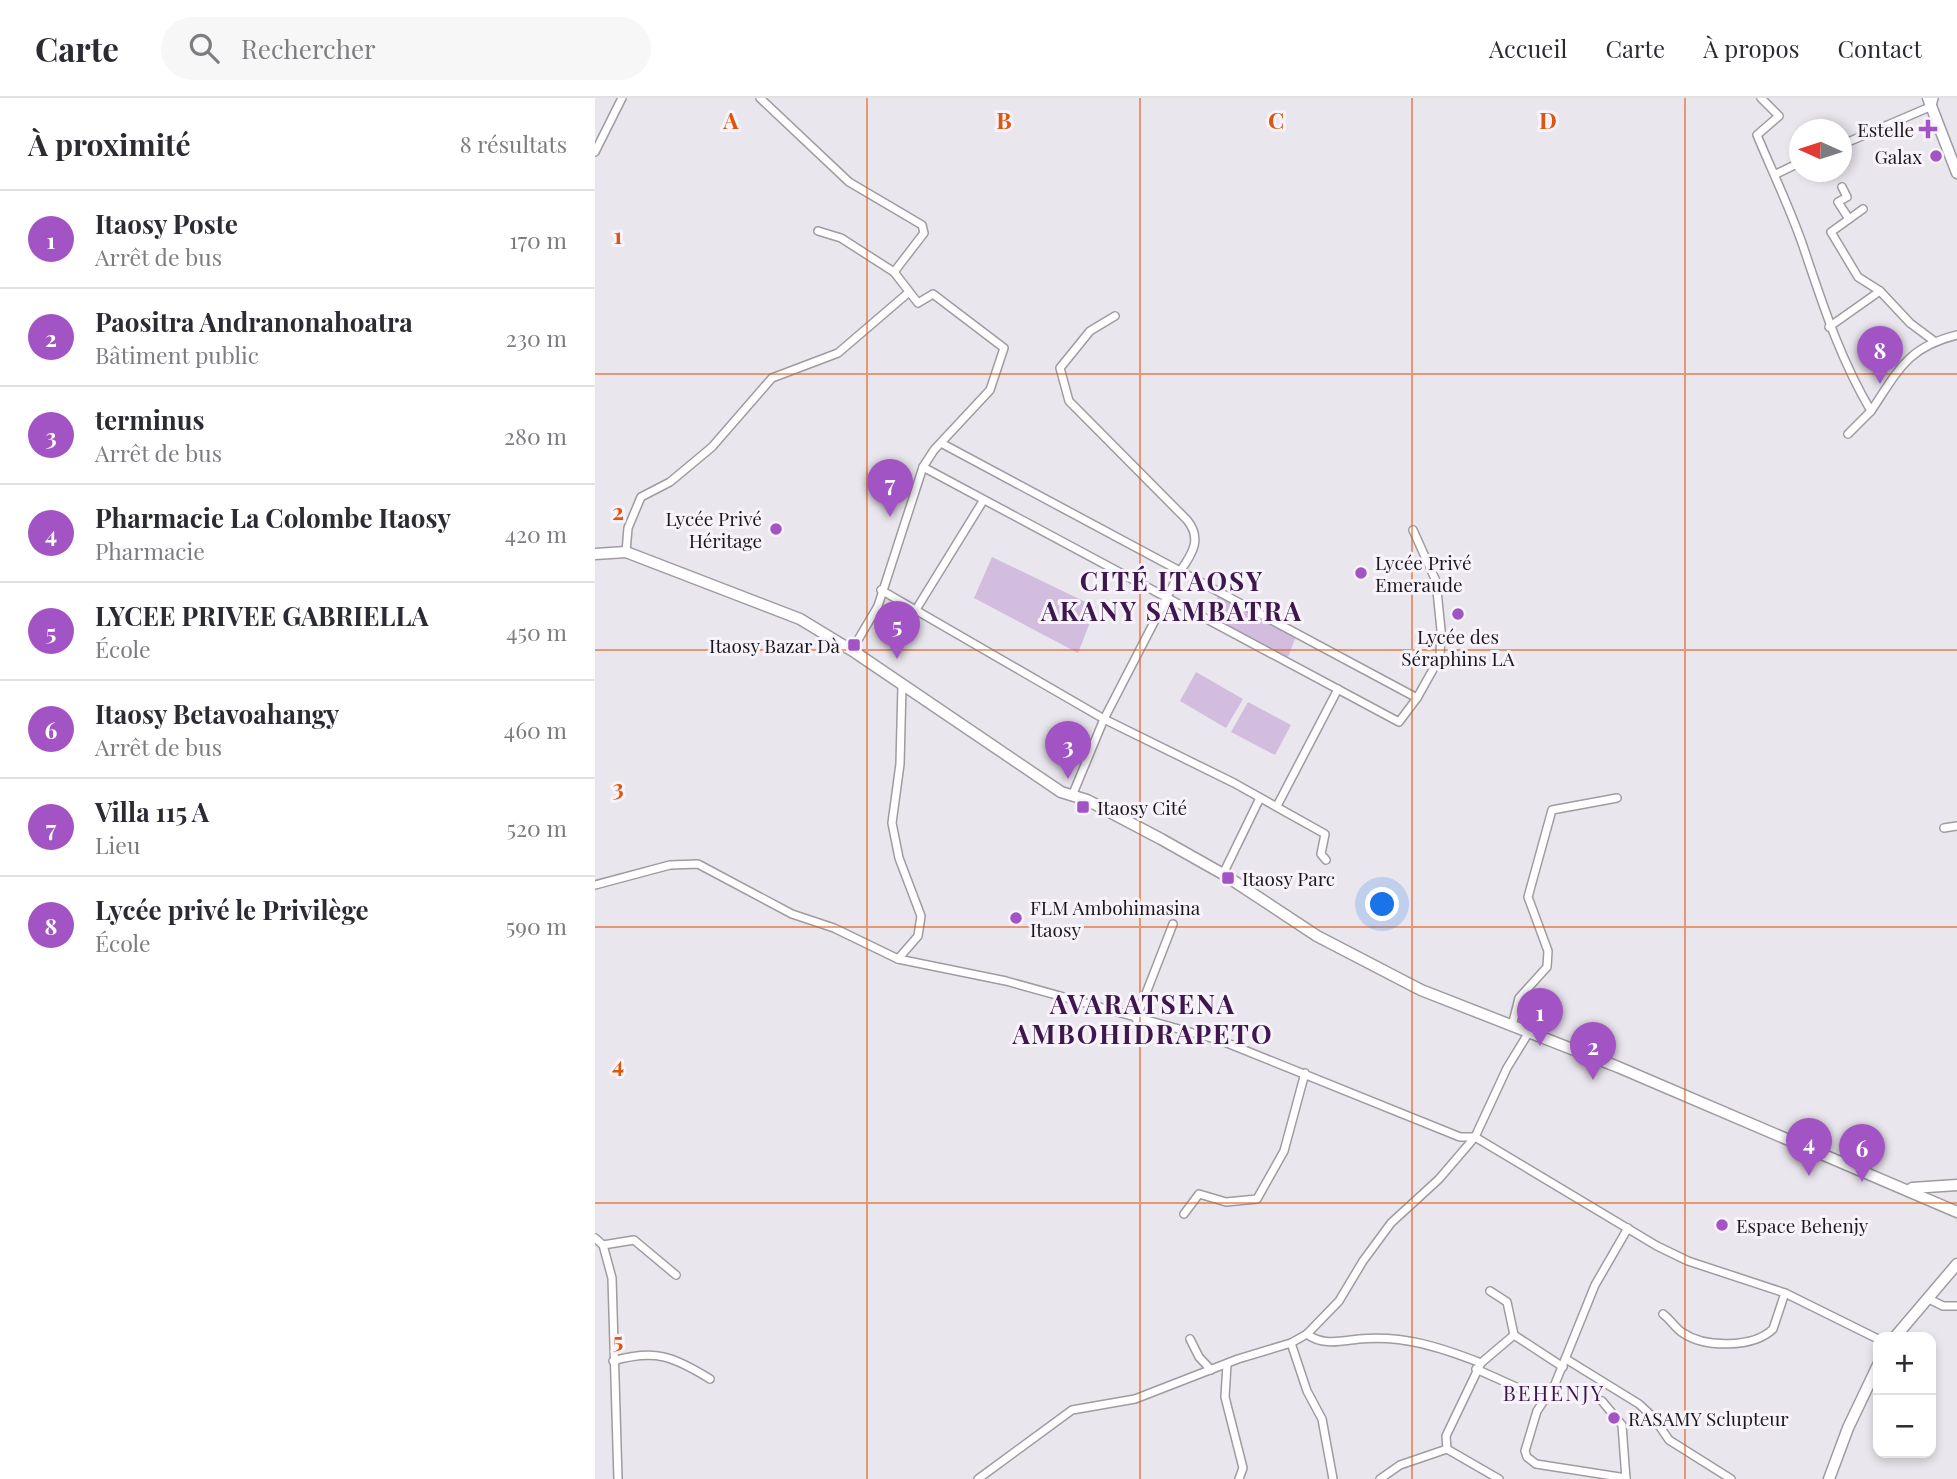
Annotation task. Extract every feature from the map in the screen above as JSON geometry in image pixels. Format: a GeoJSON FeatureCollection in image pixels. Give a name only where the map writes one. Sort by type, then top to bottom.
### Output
{"type":"FeatureCollection","features":[{"type":"Feature","properties":{"kind":"street"},"geometry":{"type":"LineString","coordinates":[[595,152],[622,98]]}},
{"type":"Feature","properties":{"kind":"street"},"geometry":{"type":"LineString","coordinates":[[760,98],[849,182],[922,225],[924,233],[894,272]]}},
{"type":"Feature","properties":{"kind":"street"},"geometry":{"type":"LineString","coordinates":[[1761,98],[1779,116],[1757,135],[1776,174],[1829,327],[1849,374],[1871,411]]}},
{"type":"Feature","properties":{"kind":"street"},"geometry":{"type":"LineString","coordinates":[[1852,140],[1931,101],[1954,153],[1957,173]]}},
{"type":"Feature","properties":{"kind":"street"},"geometry":{"type":"LineString","coordinates":[[1776,174],[1789,168]]}},
{"type":"Feature","properties":{"kind":"street"},"geometry":{"type":"LineString","coordinates":[[1842,187],[1847,197],[1838,202],[1849,219]]}},
{"type":"Feature","properties":{"kind":"street"},"geometry":{"type":"LineString","coordinates":[[1863,209],[1831,232],[1858,276],[1880,291],[1910,323],[1934,341]]}},
{"type":"Feature","properties":{"kind":"street"},"geometry":{"type":"LineString","coordinates":[[818,231],[841,238],[894,272],[918,303],[933,294],[1004,348],[990,390],[941,443],[923,467],[878,606],[852,650]]}},
{"type":"Feature","properties":{"kind":"street"},"geometry":{"type":"LineString","coordinates":[[1829,327],[1880,291]]}},
{"type":"Feature","properties":{"kind":"street"},"geometry":{"type":"LineString","coordinates":[[626,552],[628,528],[641,497],[670,482],[712,447],[772,378],[838,353],[908,293]]}},
{"type":"Feature","properties":{"kind":"street"},"geometry":{"type":"LineString","coordinates":[[1072,796],[1104,719],[1181,570],[1194,551],[1193,527],[1069,401],[1063,384],[1060,368],[1071,350],[1090,331],[1115,316]]}},
{"type":"Feature","properties":{"kind":"street"},"geometry":{"type":"LineString","coordinates":[[1848,434],[1871,411],[1905,360],[1934,341],[1957,335]]}},
{"type":"Feature","properties":{"kind":"street"},"geometry":{"type":"LineString","coordinates":[[941,443],[1417,698]]}},
{"type":"Feature","properties":{"kind":"street"},"geometry":{"type":"LineString","coordinates":[[923,467],[1399,722],[1417,698],[1440,657],[1441,631],[1436,581],[1413,530]]}},
{"type":"Feature","properties":{"kind":"street"},"geometry":{"type":"LineString","coordinates":[[917,608],[983,501]]}},
{"type":"Feature","properties":{"kind":"street"},"geometry":{"type":"LineString","coordinates":[[595,554],[626,552],[800,619],[852,650],[1015,762],[1072,796],[1087,800],[1223,874],[1356,958],[1421,990],[1773,1132],[1957,1212]]}},
{"type":"Feature","properties":{"kind":"street"},"geometry":{"type":"LineString","coordinates":[[881,590],[917,608],[1104,719],[1277,806],[1325,834],[1321,854],[1327,860]]}},
{"type":"Feature","properties":{"kind":"street"},"geometry":{"type":"LineString","coordinates":[[898,959],[918,936],[921,916],[899,858],[892,822],[899,764],[902,686]]}},
{"type":"Feature","properties":{"kind":"street"},"geometry":{"type":"LineString","coordinates":[[1277,806],[1338,689]]}},
{"type":"Feature","properties":{"kind":"street"},"geometry":{"type":"LineString","coordinates":[[1223,874],[1260,798]]}},
{"type":"Feature","properties":{"kind":"street"},"geometry":{"type":"LineString","coordinates":[[1512,1026],[1519,998],[1547,967],[1548,951],[1528,897],[1552,810],[1617,798]]}},
{"type":"Feature","properties":{"kind":"street"},"geometry":{"type":"LineString","coordinates":[[1944,828],[1957,825]]}},
{"type":"Feature","properties":{"kind":"street"},"geometry":{"type":"LineString","coordinates":[[595,885],[670,865],[698,864],[792,914],[834,928],[898,959],[1006,981],[1136,1020],[1222,1041],[1460,1137],[1475,1137],[1688,1261],[1785,1293],[1873,1337]]}},
{"type":"Feature","properties":{"kind":"street"},"geometry":{"type":"LineString","coordinates":[[1136,1020],[1173,924]]}},
{"type":"Feature","properties":{"kind":"street"},"geometry":{"type":"LineString","coordinates":[[978,1479],[1072,1410],[1135,1399],[1291,1343],[1307,1334],[1339,1301],[1363,1261],[1391,1223],[1439,1179],[1475,1137],[1507,1068],[1529,1032]]}},
{"type":"Feature","properties":{"kind":"street"},"geometry":{"type":"LineString","coordinates":[[1184,1214],[1199,1194],[1226,1202],[1257,1199],[1284,1151],[1305,1073]]}},
{"type":"Feature","properties":{"kind":"street"},"geometry":{"type":"LineString","coordinates":[[1901,1186],[1922,1189],[1957,1185]]}},
{"type":"Feature","properties":{"kind":"street"},"geometry":{"type":"LineString","coordinates":[[1602,1401],[1622,1424],[1626,1479],[1530,1462],[1525,1444],[1543,1399],[1552,1389],[1565,1363],[1595,1285],[1628,1228]]}},
{"type":"Feature","properties":{"kind":"street"},"geometry":{"type":"LineString","coordinates":[[595,1238],[603,1245],[612,1278],[618,1479]]}},
{"type":"Feature","properties":{"kind":"street"},"geometry":{"type":"LineString","coordinates":[[603,1245],[634,1240],[676,1275]]}},
{"type":"Feature","properties":{"kind":"street"},"geometry":{"type":"LineString","coordinates":[[1899,1332],[1957,1264]]}},
{"type":"Feature","properties":{"kind":"street"},"geometry":{"type":"LineString","coordinates":[[1490,1291],[1507,1302],[1514,1335],[1639,1404],[1654,1418],[1669,1440],[1731,1479]]}},
{"type":"Feature","properties":{"kind":"street"},"geometry":{"type":"LineString","coordinates":[[1663,1314],[1681,1332],[1706,1343],[1750,1339],[1764,1336],[1773,1329],[1785,1293]]}},
{"type":"Feature","properties":{"kind":"street"},"geometry":{"type":"LineString","coordinates":[[1929,1299],[1943,1306],[1957,1306]]}},
{"type":"Feature","properties":{"kind":"street"},"geometry":{"type":"LineString","coordinates":[[1307,1334],[1328,1341],[1378,1338],[1411,1340],[1479,1366],[1543,1399]]}},
{"type":"Feature","properties":{"kind":"street"},"geometry":{"type":"LineString","coordinates":[[1447,1450],[1445,1436],[1479,1366],[1514,1335]]}},
{"type":"Feature","properties":{"kind":"street"},"geometry":{"type":"LineString","coordinates":[[1191,1339],[1199,1357],[1210,1370]]}},
{"type":"Feature","properties":{"kind":"street"},"geometry":{"type":"LineString","coordinates":[[1291,1343],[1307,1391],[1322,1419],[1333,1479]]}},
{"type":"Feature","properties":{"kind":"street"},"geometry":{"type":"LineString","coordinates":[[613,1361],[642,1353],[673,1360],[710,1379]]}},
{"type":"Feature","properties":{"kind":"street"},"geometry":{"type":"LineString","coordinates":[[1227,1364],[1226,1397],[1243,1468],[1239,1479]]}},
{"type":"Feature","properties":{"kind":"street"},"geometry":{"type":"LineString","coordinates":[[1829,1479],[1848,1428],[1873,1376]]}},
{"type":"Feature","properties":{"kind":"street"},"geometry":{"type":"LineString","coordinates":[[1380,1479],[1400,1465],[1447,1450],[1499,1479]]}},
{"type":"Feature","properties":{"kind":"shaded area"},"geometry":{"type":"Polygon","coordinates":[[[992,557],[1096,607],[1078,653],[974,598],[992,557]]]}},
{"type":"Feature","properties":{"kind":"shaded area"},"geometry":{"type":"Polygon","coordinates":[[[1219,592],[1297,634],[1288,657],[1211,618],[1219,592]]]}},
{"type":"Feature","properties":{"kind":"shaded area"},"geometry":{"type":"Polygon","coordinates":[[[1196,672],[1243,699],[1226,728],[1180,701],[1196,672]]]}},
{"type":"Feature","properties":{"kind":"shaded area"},"geometry":{"type":"Polygon","coordinates":[[[1248,702],[1291,725],[1275,755],[1231,732],[1248,702]]]}},
{"type":"Feature","properties":{"kind":"place","name":"Estelle"},"geometry":{"type":"Point","coordinates":[1928,129]}},
{"type":"Feature","properties":{"kind":"place","name":"Galax"},"geometry":{"type":"Point","coordinates":[1936,156]}},
{"type":"Feature","properties":{"kind":"place","name":"Lycée privé le Privilège"},"geometry":{"type":"Point","coordinates":[1880,384]}},
{"type":"Feature","properties":{"kind":"place","name":"Villa 115 A"},"geometry":{"type":"Point","coordinates":[890,517]}},
{"type":"Feature","properties":{"kind":"place","name":"Lycée Privé Héritage"},"geometry":{"type":"Point","coordinates":[776,529]}},
{"type":"Feature","properties":{"kind":"place","name":"Lycée Privé Emeraude"},"geometry":{"type":"Point","coordinates":[1361,573]}},
{"type":"Feature","properties":{"kind":"place","name":"Lycée des Séraphins LA"},"geometry":{"type":"Point","coordinates":[1458,614]}},
{"type":"Feature","properties":{"kind":"place","name":"Itaosy Bazar Dà"},"geometry":{"type":"Point","coordinates":[854,645]}},
{"type":"Feature","properties":{"kind":"place","name":"LYCEE PRIVEE GABRIELLA"},"geometry":{"type":"Point","coordinates":[897,659]}},
{"type":"Feature","properties":{"kind":"place","name":"terminus"},"geometry":{"type":"Point","coordinates":[1068,779]}},
{"type":"Feature","properties":{"kind":"place","name":"Itaosy Cité"},"geometry":{"type":"Point","coordinates":[1083,807]}},
{"type":"Feature","properties":{"kind":"place","name":"Itaosy Parc"},"geometry":{"type":"Point","coordinates":[1228,878]}},
{"type":"Feature","properties":{"kind":"place","name":"FLM Ambohimasina Itaosy"},"geometry":{"type":"Point","coordinates":[1016,918]}},
{"type":"Feature","properties":{"kind":"place","name":"Itaosy Poste"},"geometry":{"type":"Point","coordinates":[1540,1046]}},
{"type":"Feature","properties":{"kind":"place","name":"Paositra Andranonahoatra"},"geometry":{"type":"Point","coordinates":[1593,1080]}},
{"type":"Feature","properties":{"kind":"place","name":"Pharmacie La Colombe Itaosy"},"geometry":{"type":"Point","coordinates":[1809,1176]}},
{"type":"Feature","properties":{"kind":"place","name":"Itaosy Betavoahangy"},"geometry":{"type":"Point","coordinates":[1862,1182]}},
{"type":"Feature","properties":{"kind":"place","name":"Espace Behenjy"},"geometry":{"type":"Point","coordinates":[1722,1225]}},
{"type":"Feature","properties":{"kind":"place","name":"RASAMY Sclupteur"},"geometry":{"type":"Point","coordinates":[1614,1418]}},
{"type":"Feature","properties":{"kind":"district","name":"CITÉ ITAOSY AKANY SAMBATRA"},"geometry":{"type":"Point","coordinates":[1172,595]}},
{"type":"Feature","properties":{"kind":"district","name":"AVARATSENA AMBOHIDRAPETO"},"geometry":{"type":"Point","coordinates":[1143,1018]}},
{"type":"Feature","properties":{"kind":"district","name":"BEHENJY"},"geometry":{"type":"Point","coordinates":[1554,1392]}}]}
